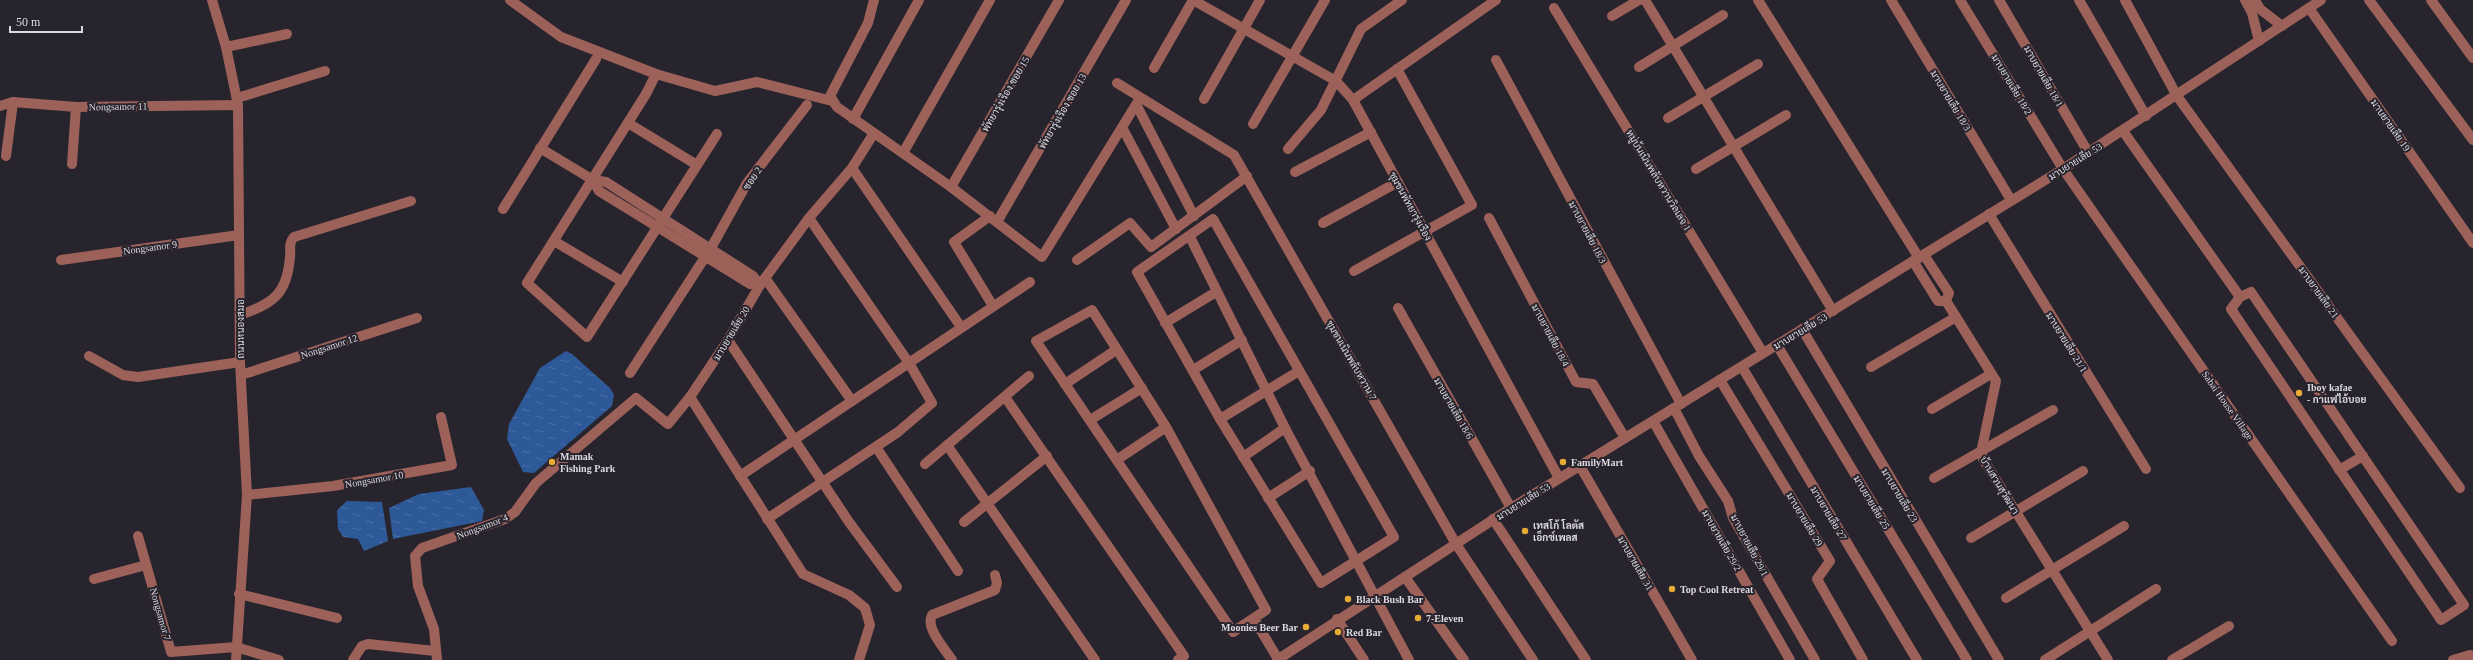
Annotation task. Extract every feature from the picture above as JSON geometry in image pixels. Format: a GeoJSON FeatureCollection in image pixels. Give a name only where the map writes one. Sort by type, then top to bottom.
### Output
{"type":"FeatureCollection","features":[{"type":"Feature","properties":{"kind":"street","name":"ถนนหนองสมอ"},"geometry":{"type":"LineString","coordinates":[[212,0],[226,47],[237,102],[240,362],[247,495],[239,594],[236,660]]}},
{"type":"Feature","properties":{"kind":"street"},"geometry":{"type":"LineString","coordinates":[[510,0],[562,37],[656,74],[716,91],[757,82],[832,101]]}},
{"type":"Feature","properties":{"kind":"street"},"geometry":{"type":"LineString","coordinates":[[874,0],[865,29],[830,96],[832,101],[837,107],[853,119],[951,187],[1042,257],[1139,102]]}},
{"type":"Feature","properties":{"kind":"street"},"geometry":{"type":"LineString","coordinates":[[853,119],[919,0]]}},
{"type":"Feature","properties":{"kind":"street"},"geometry":{"type":"LineString","coordinates":[[903,153],[990,0]]}},
{"type":"Feature","properties":{"kind":"street","name":"พัทยารุ่งเรือง ซอย 15"},"geometry":{"type":"LineString","coordinates":[[951,187],[1059,0]]}},
{"type":"Feature","properties":{"kind":"street","name":"พัทยารุ่งเรือง ซอย 13"},"geometry":{"type":"LineString","coordinates":[[994,219],[1126,0]]}},
{"type":"Feature","properties":{"kind":"street"},"geometry":{"type":"LineString","coordinates":[[1154,68],[1193,0]]}},
{"type":"Feature","properties":{"kind":"street","name":"ชุมชนพัทยารุ่งเรือง"},"geometry":{"type":"LineString","coordinates":[[1193,0],[1336,81],[1353,100],[1559,478]]}},
{"type":"Feature","properties":{"kind":"street"},"geometry":{"type":"LineString","coordinates":[[1204,99],[1260,0]]}},
{"type":"Feature","properties":{"kind":"street"},"geometry":{"type":"LineString","coordinates":[[1254,124],[1294,57],[1325,0]]}},
{"type":"Feature","properties":{"kind":"street"},"geometry":{"type":"LineString","coordinates":[[1288,149],[1321,110],[1361,28],[1402,0]]}},
{"type":"Feature","properties":{"kind":"street"},"geometry":{"type":"LineString","coordinates":[[1353,100],[1496,0]]}},
{"type":"Feature","properties":{"kind":"street"},"geometry":{"type":"LineString","coordinates":[[1612,16],[1639,0]]}},
{"type":"Feature","properties":{"kind":"street"},"geometry":{"type":"LineString","coordinates":[[1645,0],[1833,311]]}},
{"type":"Feature","properties":{"kind":"street"},"geometry":{"type":"LineString","coordinates":[[1758,0],[1919,258]]}},
{"type":"Feature","properties":{"kind":"street","name":"มาบยายเลีย 18/3"},"geometry":{"type":"LineString","coordinates":[[1891,0],[2012,200]]}},
{"type":"Feature","properties":{"kind":"street","name":"มาบยายเลีย 18/2"},"geometry":{"type":"LineString","coordinates":[[1960,0],[2063,169]]}},
{"type":"Feature","properties":{"kind":"street","name":"มาบยายเลีย 18/1"},"geometry":{"type":"LineString","coordinates":[[1999,0],[2088,152]]}},
{"type":"Feature","properties":{"kind":"street"},"geometry":{"type":"LineString","coordinates":[[2079,0],[2146,116]]}},
{"type":"Feature","properties":{"kind":"street","name":"มาบยายเลีย 21"},"geometry":{"type":"LineString","coordinates":[[2125,0],[2177,96],[2460,488]]}},
{"type":"Feature","properties":{"kind":"street"},"geometry":{"type":"LineString","coordinates":[[2245,0],[2252,13],[2259,41]]}},
{"type":"Feature","properties":{"kind":"street"},"geometry":{"type":"LineString","coordinates":[[2255,0],[2260,9],[2282,26]]}},
{"type":"Feature","properties":{"kind":"street"},"geometry":{"type":"LineString","coordinates":[[2369,0],[2473,140]]}},
{"type":"Feature","properties":{"kind":"street"},"geometry":{"type":"LineString","coordinates":[[2431,0],[2473,58]]}},
{"type":"Feature","properties":{"kind":"street","name":"มาบยายเลีย 53"},"geometry":{"type":"LineString","coordinates":[[1277,660],[1337,619],[1405,577],[1493,519],[2063,169],[2177,96],[2315,3]]}},
{"type":"Feature","properties":{"kind":"street","name":"มาบยายเลีย 19"},"geometry":{"type":"LineString","coordinates":[[2315,3],[2473,243]]}},
{"type":"Feature","properties":{"kind":"street","name":"หมู่บ้นเนินพลับหวานวิลเลจ 1"},"geometry":{"type":"LineString","coordinates":[[1554,8],[1763,353]]}},
{"type":"Feature","properties":{"kind":"street"},"geometry":{"type":"LineString","coordinates":[[1639,67],[1723,15]]}},
{"type":"Feature","properties":{"kind":"street"},"geometry":{"type":"LineString","coordinates":[[226,47],[287,34]]}},
{"type":"Feature","properties":{"kind":"street"},"geometry":{"type":"LineString","coordinates":[[503,209],[596,59]]}},
{"type":"Feature","properties":{"kind":"street","name":"มาบยายเลีย 18/3"},"geometry":{"type":"LineString","coordinates":[[1496,60],[1678,406]]}},
{"type":"Feature","properties":{"kind":"street"},"geometry":{"type":"LineString","coordinates":[[1668,118],[1758,64]]}},
{"type":"Feature","properties":{"kind":"street"},"geometry":{"type":"LineString","coordinates":[[1354,271],[1472,205],[1397,69]]}},
{"type":"Feature","properties":{"kind":"street","name":"Nongsamor 11"},"geometry":{"type":"LineString","coordinates":[[0,106],[13,102],[76,107],[237,102],[325,71]]}},
{"type":"Feature","properties":{"kind":"street"},"geometry":{"type":"LineString","coordinates":[[656,74],[593,180],[527,283],[588,337],[717,134]]}},
{"type":"Feature","properties":{"kind":"street","name":"ชุมชนเนินพลับหวาน 7"},"geometry":{"type":"LineString","coordinates":[[1117,83],[1139,102],[1234,155],[1456,544],[1533,660]]}},
{"type":"Feature","properties":{"kind":"street"},"geometry":{"type":"LineString","coordinates":[[6,156],[13,102]]}},
{"type":"Feature","properties":{"kind":"street"},"geometry":{"type":"LineString","coordinates":[[1139,102],[1194,216]]}},
{"type":"Feature","properties":{"kind":"street","name":"ซอย 2"},"geometry":{"type":"LineString","coordinates":[[630,373],[711,248],[747,183],[807,105]]}},
{"type":"Feature","properties":{"kind":"street"},"geometry":{"type":"LineString","coordinates":[[72,164],[76,107]]}},
{"type":"Feature","properties":{"kind":"street"},"geometry":{"type":"LineString","coordinates":[[1696,169],[1786,115]]}},
{"type":"Feature","properties":{"kind":"street"},"geometry":{"type":"LineString","coordinates":[[628,123],[697,165]]}},
{"type":"Feature","properties":{"kind":"street"},"geometry":{"type":"LineString","coordinates":[[1123,129],[1176,229]]}},
{"type":"Feature","properties":{"kind":"street"},"geometry":{"type":"LineString","coordinates":[[2123,131],[2240,297]]}},
{"type":"Feature","properties":{"kind":"street"},"geometry":{"type":"LineString","coordinates":[[1295,172],[1371,132]]}},
{"type":"Feature","properties":{"kind":"street","name":"มาบยายเลีย 20"},"geometry":{"type":"LineString","coordinates":[[690,397],[728,340],[762,282],[809,218],[852,168],[874,133]]}},
{"type":"Feature","properties":{"kind":"street"},"geometry":{"type":"LineString","coordinates":[[540,148],[593,180],[606,182],[762,282],[852,400]]}},
{"type":"Feature","properties":{"kind":"street"},"geometry":{"type":"LineString","coordinates":[[852,168],[961,327]]}},
{"type":"Feature","properties":{"kind":"street","name":"Sabai House Village"},"geometry":{"type":"LineString","coordinates":[[2063,169],[2392,641]]}},
{"type":"Feature","properties":{"kind":"street"},"geometry":{"type":"LineString","coordinates":[[1077,260],[1130,223],[1151,247],[1247,176]]}},
{"type":"Feature","properties":{"kind":"street"},"geometry":{"type":"LineString","coordinates":[[593,180],[599,191],[705,257],[750,284],[762,282]]}},
{"type":"Feature","properties":{"kind":"street"},"geometry":{"type":"LineString","coordinates":[[1323,223],[1398,182]]}},
{"type":"Feature","properties":{"kind":"street"},"geometry":{"type":"LineString","coordinates":[[240,315],[265,306],[274,300],[289,270],[289,243],[294,237],[411,201]]}},
{"type":"Feature","properties":{"kind":"street","name":"มาบยายเลีย 21/1"},"geometry":{"type":"LineString","coordinates":[[1989,214],[2146,469]]}},
{"type":"Feature","properties":{"kind":"street"},"geometry":{"type":"LineString","coordinates":[[767,519],[876,447],[919,416],[932,403],[909,363],[809,218]]}},
{"type":"Feature","properties":{"kind":"street","name":"มาบยายเลีย 18/4"},"geometry":{"type":"LineString","coordinates":[[1488,218],[1576,382],[1593,384],[1625,438]]}},
{"type":"Feature","properties":{"kind":"street"},"geometry":{"type":"LineString","coordinates":[[993,306],[954,242],[994,219]]}},
{"type":"Feature","properties":{"kind":"street"},"geometry":{"type":"LineString","coordinates":[[1213,219],[1394,537],[1321,583],[1220,419],[1165,323],[1137,272],[1190,237],[1213,219]]}},
{"type":"Feature","properties":{"kind":"street","name":"Nongsamor 9"},"geometry":{"type":"LineString","coordinates":[[61,260],[239,235]]}},
{"type":"Feature","properties":{"kind":"street"},"geometry":{"type":"LineString","coordinates":[[1190,237],[1216,292],[1242,340],[1285,428],[1310,471],[1409,660]]}},
{"type":"Feature","properties":{"kind":"street"},"geometry":{"type":"LineString","coordinates":[[554,241],[623,282]]}},
{"type":"Feature","properties":{"kind":"street","name":"บ้านสวนสุวัฒนา"},"geometry":{"type":"LineString","coordinates":[[1919,258],[1938,301],[1946,301]]}},
{"type":"Feature","properties":{"kind":"street","name":"บ้านสวนสุวัฒนา"},"geometry":{"type":"LineString","coordinates":[[1919,258],[1949,292],[1946,301]]}},
{"type":"Feature","properties":{"kind":"street"},"geometry":{"type":"LineString","coordinates":[[740,476],[1030,282]]}},
{"type":"Feature","properties":{"kind":"street"},"geometry":{"type":"LineString","coordinates":[[1165,323],[1216,292]]}},
{"type":"Feature","properties":{"kind":"street"},"geometry":{"type":"LineString","coordinates":[[2251,292],[2362,456],[2464,605],[2441,620],[2230,309],[2240,297],[2251,292]]}},
{"type":"Feature","properties":{"kind":"street","name":"บ้านสวนสุวัฒนา"},"geometry":{"type":"LineString","coordinates":[[1946,301],[1996,381],[1981,453],[2051,572],[2090,630],[2108,660]]}},
{"type":"Feature","properties":{"kind":"street","name":"มาบยายเลีย 18/6"},"geometry":{"type":"LineString","coordinates":[[1398,308],[1511,508]]}},
{"type":"Feature","properties":{"kind":"street"},"geometry":{"type":"LineString","coordinates":[[1092,310],[1116,350],[1166,427],[1266,610],[1234,632],[1118,459],[1036,341],[1092,310]]}},
{"type":"Feature","properties":{"kind":"street"},"geometry":{"type":"LineString","coordinates":[[1871,367],[1956,317]]}},
{"type":"Feature","properties":{"kind":"street","name":"Nongsamor 12"},"geometry":{"type":"LineString","coordinates":[[241,374],[418,318]]}},
{"type":"Feature","properties":{"kind":"street","name":"มาบยายเลีย 23"},"geometry":{"type":"LineString","coordinates":[[1802,329],[1999,660]]}},
{"type":"Feature","properties":{"kind":"street"},"geometry":{"type":"LineString","coordinates":[[728,340],[823,482],[897,587]]}},
{"type":"Feature","properties":{"kind":"street"},"geometry":{"type":"LineString","coordinates":[[1193,370],[1242,340]]}},
{"type":"Feature","properties":{"kind":"street","name":"มาบยายเลีย 25"},"geometry":{"type":"LineString","coordinates":[[1777,345],[1967,660]]}},
{"type":"Feature","properties":{"kind":"street"},"geometry":{"type":"LineString","coordinates":[[1065,384],[1116,350]]}},
{"type":"Feature","properties":{"kind":"street"},"geometry":{"type":"LineString","coordinates":[[89,356],[123,375],[138,377],[240,362]]}},
{"type":"Feature","properties":{"kind":"street","name":"มาบยายเลีย 27"},"geometry":{"type":"LineString","coordinates":[[1742,366],[1917,660]]}},
{"type":"Feature","properties":{"kind":"street"},"geometry":{"type":"LineString","coordinates":[[1220,419],[1299,371]]}},
{"type":"Feature","properties":{"kind":"street"},"geometry":{"type":"LineString","coordinates":[[1932,409],[1991,374]]}},
{"type":"Feature","properties":{"kind":"street"},"geometry":{"type":"LineString","coordinates":[[925,464],[1029,376]]}},
{"type":"Feature","properties":{"kind":"street","name":"มาบยายเลีย 29"},"geometry":{"type":"LineString","coordinates":[[1720,380],[1830,560],[1817,579],[1862,660]]}},
{"type":"Feature","properties":{"kind":"street"},"geometry":{"type":"LineString","coordinates":[[1090,420],[1142,388]]}},
{"type":"Feature","properties":{"kind":"street"},"geometry":{"type":"LineString","coordinates":[[690,397],[767,519],[804,574],[849,595],[864,608],[870,625],[858,660]]}},
{"type":"Feature","properties":{"kind":"street","name":"Nongsamor 4"},"geometry":{"type":"LineString","coordinates":[[436,655],[434,629],[418,586],[415,556],[422,548],[505,519],[515,512],[536,483],[636,398],[668,424],[690,397]]}},
{"type":"Feature","properties":{"kind":"street"},"geometry":{"type":"LineString","coordinates":[[1005,397],[1184,656],[1178,660]]}},
{"type":"Feature","properties":{"kind":"street","name":"มาบยายเลีย 29/1"},"geometry":{"type":"LineString","coordinates":[[1678,406],[1700,456],[1728,501],[1733,518],[1815,660]]}},
{"type":"Feature","properties":{"kind":"street"},"geometry":{"type":"LineString","coordinates":[[1934,478],[1981,453],[2052,410]]}},
{"type":"Feature","properties":{"kind":"street","name":"Nongsamor 10"},"geometry":{"type":"LineString","coordinates":[[247,495],[333,486],[452,465],[441,417]]}},
{"type":"Feature","properties":{"kind":"street","name":"มาบยายเลีย 29/2"},"geometry":{"type":"LineString","coordinates":[[1653,421],[1790,660]]}},
{"type":"Feature","properties":{"kind":"street"},"geometry":{"type":"LineString","coordinates":[[1118,459],[1166,427]]}},
{"type":"Feature","properties":{"kind":"street"},"geometry":{"type":"LineString","coordinates":[[1243,457],[1285,428]]}},
{"type":"Feature","properties":{"kind":"street"},"geometry":{"type":"LineString","coordinates":[[947,445],[1096,660]]}},
{"type":"Feature","properties":{"kind":"street"},"geometry":{"type":"LineString","coordinates":[[876,447],[958,571]]}},
{"type":"Feature","properties":{"kind":"street"},"geometry":{"type":"LineString","coordinates":[[964,522],[1047,456]]}},
{"type":"Feature","properties":{"kind":"street"},"geometry":{"type":"LineString","coordinates":[[2340,470],[2362,456]]}},
{"type":"Feature","properties":{"kind":"street","name":"มาบยายเลีย 31"},"geometry":{"type":"LineString","coordinates":[[1580,466],[1692,660]]}},
{"type":"Feature","properties":{"kind":"street"},"geometry":{"type":"LineString","coordinates":[[1268,498],[1310,471]]}},
{"type":"Feature","properties":{"kind":"street"},"geometry":{"type":"LineString","coordinates":[[1971,538],[2083,471]]}},
{"type":"Feature","properties":{"kind":"street"},"geometry":{"type":"LineString","coordinates":[[1493,519],[1586,660]]}},
{"type":"Feature","properties":{"kind":"street"},"geometry":{"type":"LineString","coordinates":[[2006,598],[2051,572],[2124,526]]}},
{"type":"Feature","properties":{"kind":"street","name":"Nongsamor 7"},"geometry":{"type":"LineString","coordinates":[[138,536],[171,652],[236,648]]}},
{"type":"Feature","properties":{"kind":"street"},"geometry":{"type":"LineString","coordinates":[[94,579],[146,565]]}},
{"type":"Feature","properties":{"kind":"street"},"geometry":{"type":"LineString","coordinates":[[952,660],[931,627],[930,619],[932,615],[995,590],[997,583],[995,575]]}},
{"type":"Feature","properties":{"kind":"street"},"geometry":{"type":"LineString","coordinates":[[1405,577],[1464,660]]}},
{"type":"Feature","properties":{"kind":"street"},"geometry":{"type":"LineString","coordinates":[[2045,660],[2156,589]]}},
{"type":"Feature","properties":{"kind":"street"},"geometry":{"type":"LineString","coordinates":[[239,594],[337,618]]}},
{"type":"Feature","properties":{"kind":"street"},"geometry":{"type":"LineString","coordinates":[[1254,619],[1277,660]]}},
{"type":"Feature","properties":{"kind":"street"},"geometry":{"type":"LineString","coordinates":[[1337,619],[1364,660]]}},
{"type":"Feature","properties":{"kind":"street"},"geometry":{"type":"LineString","coordinates":[[2172,660],[2229,626]]}},
{"type":"Feature","properties":{"kind":"street"},"geometry":{"type":"LineString","coordinates":[[353,660],[362,646],[368,644],[436,655]]}},
{"type":"Feature","properties":{"kind":"street"},"geometry":{"type":"LineString","coordinates":[[236,648],[279,660]]}},
{"type":"Feature","properties":{"kind":"street"},"geometry":{"type":"LineString","coordinates":[[2453,660],[2470,655],[2473,660]]}},
{"type":"Feature","properties":{"kind":"water"},"geometry":{"type":"Polygon","coordinates":[[[566,351],[572,354],[610,388],[614,395],[612,406],[534,473],[523,472],[507,439],[509,424],[540,368],[566,351]]]}},
{"type":"Feature","properties":{"kind":"water"},"geometry":{"type":"Polygon","coordinates":[[[471,487],[484,510],[482,521],[393,539],[389,508],[419,494],[471,487]]]}},
{"type":"Feature","properties":{"kind":"water"},"geometry":{"type":"Polygon","coordinates":[[[347,501],[382,502],[388,541],[364,551],[358,539],[343,537],[338,529],[337,510],[347,501]]]}},
{"type":"Feature","properties":{"kind":"place","name":"Iboy kafae - กาแฟไอ้บอย"},"geometry":{"type":"Point","coordinates":[2299,393]}},
{"type":"Feature","properties":{"kind":"place","name":"Mamak Fishing Park"},"geometry":{"type":"Point","coordinates":[552,462]}},
{"type":"Feature","properties":{"kind":"place","name":"FamilyMart"},"geometry":{"type":"Point","coordinates":[1563,462]}},
{"type":"Feature","properties":{"kind":"place","name":"เทสโก้ โลตัส เอ็กซ์เพลส"},"geometry":{"type":"Point","coordinates":[1525,531]}},
{"type":"Feature","properties":{"kind":"place","name":"Top Cool Retreat"},"geometry":{"type":"Point","coordinates":[1672,589]}},
{"type":"Feature","properties":{"kind":"place","name":"Black Bush Bar"},"geometry":{"type":"Point","coordinates":[1348,599]}},
{"type":"Feature","properties":{"kind":"place","name":"7-Eleven"},"geometry":{"type":"Point","coordinates":[1418,618]}},
{"type":"Feature","properties":{"kind":"place","name":"Moonies Beer Bar"},"geometry":{"type":"Point","coordinates":[1306,627]}},
{"type":"Feature","properties":{"kind":"place","name":"Red Bar"},"geometry":{"type":"Point","coordinates":[1338,632]}}]}
